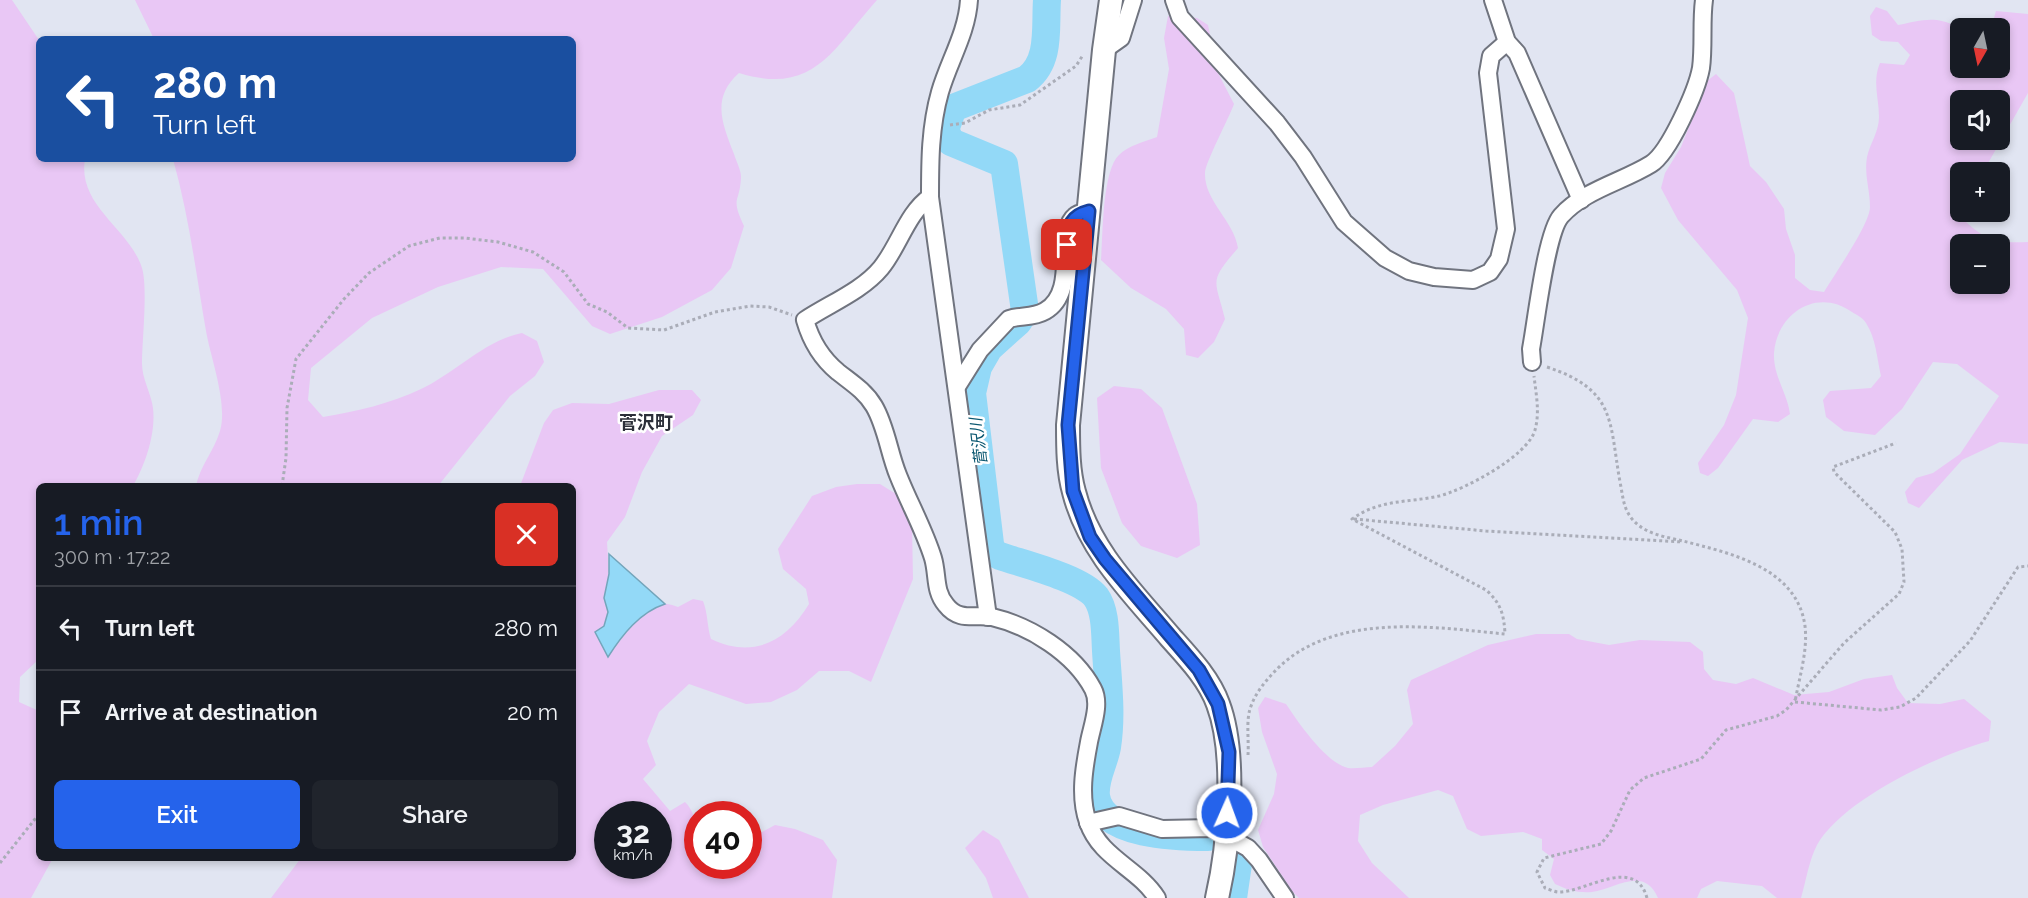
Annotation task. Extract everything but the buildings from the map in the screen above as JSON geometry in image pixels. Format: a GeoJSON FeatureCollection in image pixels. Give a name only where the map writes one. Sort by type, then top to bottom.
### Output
{"type":"FeatureCollection","features":[{"type":"Feature","properties":{"kind":"street"},"geometry":{"type":"LineString","coordinates":[[969,0],[961,38],[940,92],[930,147],[930,197],[958,385],[988,617]]}},
{"type":"Feature","properties":{"kind":"street"},"geometry":{"type":"LineString","coordinates":[[1111,0],[1094,48],[1089,211],[1068,425],[1073,491],[1090,537],[1105,559],[1199,670],[1218,704],[1229,752],[1226,834],[1217,898]]}},
{"type":"Feature","properties":{"kind":"street"},"geometry":{"type":"LineString","coordinates":[[1094,48],[1121,38],[1133,0]]}},
{"type":"Feature","properties":{"kind":"street"},"geometry":{"type":"LineString","coordinates":[[1174,0],[1180,17],[1277,123],[1303,157],[1344,222],[1385,258],[1409,271],[1434,277],[1473,280],[1490,272],[1499,259],[1506,229],[1488,73],[1491,56],[1507,42]]}},
{"type":"Feature","properties":{"kind":"street"},"geometry":{"type":"LineString","coordinates":[[1493,0],[1507,42],[1517,53],[1581,200]]}},
{"type":"Feature","properties":{"kind":"street"},"geometry":{"type":"LineString","coordinates":[[1532,362],[1531,349],[1552,239],[1560,218],[1581,200],[1654,163],[1667,144],[1690,100],[1701,69],[1704,0]]}},
{"type":"Feature","properties":{"kind":"street"},"geometry":{"type":"LineString","coordinates":[[930,197],[919,205],[890,255],[873,276],[805,320],[820,355],[859,386],[875,407],[898,476],[934,559],[937,592],[947,607],[959,615],[970,618],[988,617],[1006,621],[1047,642],[1083,673],[1094,691],[1096,705],[1083,786],[1083,804],[1095,822],[1094,837],[1107,854],[1134,873],[1157,898]]}},
{"type":"Feature","properties":{"kind":"street"},"geometry":{"type":"LineString","coordinates":[[958,385],[980,350],[1002,325],[1021,317],[1046,311],[1057,302],[1063,287],[1069,224],[1076,215],[1089,211]]}},
{"type":"Feature","properties":{"kind":"street"},"geometry":{"type":"LineString","coordinates":[[1095,822],[1119,816],[1162,829],[1212,828],[1226,834],[1259,860],[1285,898]]}},
{"type":"Feature","properties":{"kind":"path"},"geometry":{"type":"LineString","coordinates":[[953,125],[965,123],[989,110],[1020,105],[1076,66],[1094,48]]}},
{"type":"Feature","properties":{"kind":"path"},"geometry":{"type":"LineString","coordinates":[[282,483],[286,458],[287,408],[296,359],[344,299],[369,273],[409,246],[440,238],[465,238],[498,242],[533,252],[564,272],[588,304],[607,312],[628,328],[664,330],[715,312],[750,306],[769,307],[805,320]]}},
{"type":"Feature","properties":{"kind":"path"},"geometry":{"type":"LineString","coordinates":[[1352,519],[1367,508],[1438,496],[1466,488],[1524,448],[1535,432],[1539,409],[1532,362],[1571,375],[1591,387],[1601,399],[1608,414],[1622,500],[1633,521],[1651,533],[1739,555],[1772,574],[1786,587],[1805,624],[1805,643],[1795,702]]}},
{"type":"Feature","properties":{"kind":"path"},"geometry":{"type":"LineString","coordinates":[[1647,898],[1638,882],[1632,878],[1614,877],[1558,892],[1545,888],[1537,872],[1544,858],[1600,844],[1611,831],[1630,790],[1644,778],[1701,759],[1726,730],[1778,716],[1795,702],[1844,642],[1899,594],[1904,582],[1902,549],[1895,532],[1834,472],[1833,467],[1896,443]]}},
{"type":"Feature","properties":{"kind":"path"},"geometry":{"type":"LineString","coordinates":[[1352,519],[1486,531],[1690,543]]}},
{"type":"Feature","properties":{"kind":"path"},"geometry":{"type":"LineString","coordinates":[[1248,758],[1249,712],[1256,694],[1292,655],[1319,641],[1350,632],[1395,627],[1447,628],[1505,634],[1502,610],[1496,599],[1486,590],[1352,519]]}},
{"type":"Feature","properties":{"kind":"path"},"geometry":{"type":"LineString","coordinates":[[1795,702],[1881,710],[1900,706],[1916,698],[1970,641],[2018,567],[2028,566]]}},
{"type":"Feature","properties":{"kind":"path"},"geometry":{"type":"LineString","coordinates":[[0,862],[36,818]]}},
{"type":"Feature","properties":{"kind":"shaded area"},"geometry":{"type":"Polygon","coordinates":[[[0,0],[12,0],[36,36],[36,162],[85,162],[85,176],[96,204],[126,241],[142,268],[145,301],[142,370],[152,402],[153,428],[149,449],[135,483],[36,483],[36,662],[20,677],[19,702],[36,710],[36,861],[51,861],[31,898],[0,898],[0,0]]]}},
{"type":"Feature","properties":{"kind":"shaded area"},"geometry":{"type":"Polygon","coordinates":[[[135,0],[877,0],[833,51],[819,64],[804,73],[786,78],[765,79],[739,73],[730,82],[722,101],[722,111],[726,132],[741,174],[737,209],[744,226],[731,268],[712,290],[662,317],[610,334],[592,326],[543,269],[501,267],[438,287],[372,318],[311,368],[308,400],[323,417],[373,406],[421,389],[495,342],[508,337],[522,333],[537,341],[544,362],[535,376],[510,396],[440,483],[197,483],[220,431],[222,408],[206,331],[188,223],[174,162],[576,162],[576,36],[153,36],[135,0]]]}},
{"type":"Feature","properties":{"kind":"shaded area"},"geometry":{"type":"Polygon","coordinates":[[[1876,7],[1887,11],[1898,25],[1934,20],[1948,23],[1950,24],[1950,78],[2010,78],[2010,18],[1994,18],[1996,11],[2028,14],[2028,93],[2010,125],[2010,90],[1950,90],[1950,150],[1996,150],[1989,162],[1950,162],[1950,222],[1966,222],[1982,234],[1950,234],[1950,294],[2010,294],[2010,242],[2028,242],[2028,444],[2000,442],[1962,460],[1919,508],[1908,503],[1905,492],[1916,478],[1933,473],[1960,454],[1999,396],[1957,364],[1933,362],[1902,409],[1875,435],[1844,431],[1826,417],[1823,400],[1830,391],[1871,388],[1881,376],[1874,342],[1865,321],[1839,305],[1825,302],[1813,303],[1801,308],[1783,326],[1777,339],[1774,361],[1790,414],[1778,422],[1753,419],[1718,468],[1708,476],[1700,473],[1698,463],[1724,425],[1736,395],[1748,318],[1737,290],[1678,220],[1661,188],[1665,173],[1681,147],[1707,81],[1716,74],[1734,93],[1750,166],[1766,182],[1784,209],[1786,229],[1795,255],[1795,278],[1810,290],[1824,292],[1858,237],[1870,207],[1866,164],[1879,122],[1876,83],[1880,63],[1904,65],[1910,55],[1898,42],[1881,41],[1872,35],[1870,16],[1876,7]]]}},
{"type":"Feature","properties":{"kind":"shaded area"},"geometry":{"type":"Polygon","coordinates":[[[1168,16],[1197,18],[1208,25],[1218,73],[1234,104],[1205,173],[1209,193],[1231,229],[1238,248],[1218,275],[1217,288],[1225,319],[1214,342],[1198,358],[1186,355],[1184,329],[1166,309],[1131,288],[1101,260],[1106,189],[1113,163],[1127,149],[1157,137],[1169,69],[1164,38],[1168,16]]]}},
{"type":"Feature","properties":{"kind":"shaded area"},"geometry":{"type":"Polygon","coordinates":[[[1114,386],[1141,389],[1162,408],[1197,504],[1200,545],[1177,558],[1141,546],[1122,523],[1101,468],[1097,398],[1114,386]]]}},
{"type":"Feature","properties":{"kind":"shaded area"},"geometry":{"type":"Polygon","coordinates":[[[659,390],[692,390],[701,400],[693,415],[662,436],[642,472],[625,517],[607,542],[609,574],[604,598],[608,612],[604,626],[608,657],[633,625],[649,611],[666,604],[678,607],[693,599],[703,601],[711,639],[726,645],[754,647],[779,637],[800,617],[809,604],[806,589],[783,569],[778,549],[812,496],[836,487],[857,484],[880,484],[896,494],[912,526],[913,579],[871,682],[849,671],[819,671],[797,690],[771,702],[746,704],[689,684],[659,712],[647,741],[656,765],[643,779],[662,801],[594,801],[594,879],[672,879],[672,810],[684,803],[684,879],[762,879],[762,832],[775,825],[795,829],[823,840],[837,860],[832,898],[271,898],[299,861],[576,861],[576,483],[521,483],[544,423],[553,410],[572,403],[609,404],[659,390]]]}},
{"type":"Feature","properties":{"kind":"shaded area"},"geometry":{"type":"Polygon","coordinates":[[[1536,634],[1569,634],[1577,639],[1609,645],[1640,640],[1690,642],[1703,652],[1704,669],[1713,680],[1736,684],[1753,678],[1794,695],[1829,692],[1864,679],[1892,675],[1897,688],[1908,703],[1940,704],[1964,699],[1991,721],[1989,741],[1920,767],[1870,795],[1848,811],[1830,828],[1817,845],[1801,898],[1777,898],[1762,886],[1717,881],[1701,889],[1697,898],[1658,898],[1652,888],[1637,881],[1592,892],[1568,889],[1555,884],[1550,875],[1554,859],[1542,850],[1542,839],[1523,832],[1481,836],[1467,829],[1453,796],[1438,790],[1383,805],[1360,815],[1358,841],[1372,863],[1409,898],[1299,898],[1263,847],[1258,830],[1274,794],[1277,774],[1262,732],[1258,708],[1265,697],[1286,704],[1313,741],[1340,765],[1348,768],[1372,767],[1395,746],[1413,724],[1407,690],[1411,680],[1488,645],[1536,634]]]}},
{"type":"Feature","properties":{"kind":"shaded area"},"geometry":{"type":"Polygon","coordinates":[[[983,830],[999,840],[1029,898],[993,898],[986,878],[965,848],[983,830]]]}},
{"type":"Feature","properties":{"kind":"water"},"geometry":{"type":"Polygon","coordinates":[[[609,554],[665,604],[632,625],[608,657],[595,632],[604,626],[608,612],[604,598],[609,574],[609,554]]]}},
{"type":"Feature","properties":{"kind":"waterway","name":"菅沢川"},"geometry":{"type":"LineString","coordinates":[[1047,0],[1045,43],[1035,72],[1027,79],[953,108],[945,130],[951,142],[1004,164],[1025,311],[1018,322],[989,348],[978,367],[972,393],[990,544],[992,552],[1000,556],[1051,572],[1089,590],[1096,597],[1102,609],[1109,711],[1107,747],[1096,790],[1101,809],[1126,827],[1161,835],[1208,837]]}},
{"type":"Feature","properties":{"kind":"waterway","name":"菅沢川"},"geometry":{"type":"LineString","coordinates":[[1233,898],[1239,857]]}},
{"type":"Feature","properties":{"kind":"district","name":"菅沢町"},"geometry":{"type":"Point","coordinates":[646,423]}},
{"type":"Feature","properties":{"kind":"route"},"geometry":{"type":"LineString","coordinates":[[1067,245],[1069,224],[1076,215],[1089,211],[1068,425],[1073,491],[1090,537],[1105,559],[1199,670],[1218,704],[1229,752],[1227,813]]}}]}
